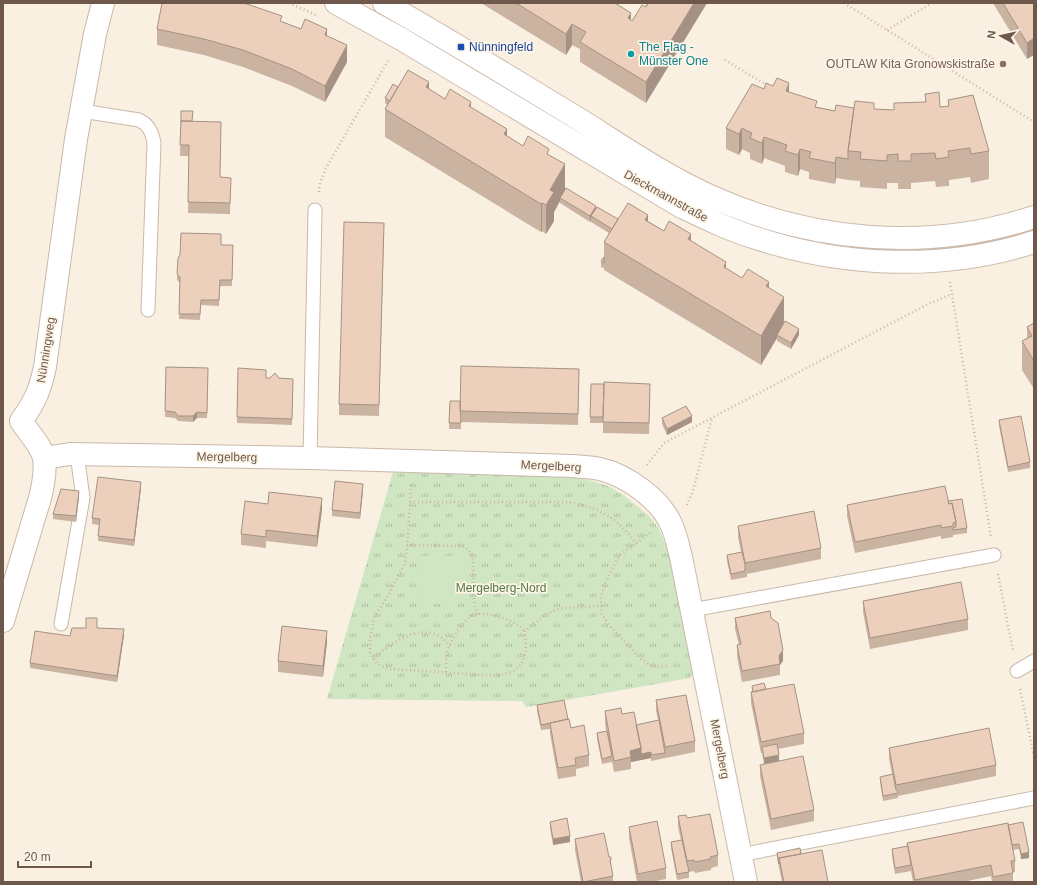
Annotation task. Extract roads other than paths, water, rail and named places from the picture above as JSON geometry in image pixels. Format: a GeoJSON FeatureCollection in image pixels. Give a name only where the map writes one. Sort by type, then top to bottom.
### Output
{"type":"FeatureCollection","features":[{"type":"Feature","properties":{"kind":"street","name":"Nünningweg"},"geometry":{"type":"LineString","coordinates":[[3,622],[44,481],[44,458],[40,448],[12,424],[31,407],[40,391],[45,367],[73,162],[95,34],[103,3]]}},
{"type":"Feature","properties":{"kind":"street","name":"Dieckmannstraße"},"geometry":{"type":"LineString","coordinates":[[336,3],[403,40],[680,206],[718,224],[755,238],[798,250],[830,256],[869,260],[911,261],[950,259],[986,254],[1034,242]]}},
{"type":"Feature","properties":{"kind":"street","name":"Dieckmannstraße"},"geometry":{"type":"LineString","coordinates":[[384,3],[460,47],[665,172],[708,195],[749,213],[806,228],[884,238],[910,238],[956,234],[990,228],[1034,217]]}},
{"type":"Feature","properties":{"kind":"street","name":"Mergelberg"},"geometry":{"type":"LineString","coordinates":[[44,458],[77,454],[310,458],[579,467],[600,469],[618,475],[634,484],[651,497],[668,519],[682,557],[746,882]]}},
{"type":"Feature","properties":{"kind":"lane"},"geometry":{"type":"LineString","coordinates":[[82,111],[139,120],[144,122],[152,134],[154,143],[148,310]]}},
{"type":"Feature","properties":{"kind":"lane"},"geometry":{"type":"LineString","coordinates":[[310,458],[316,210]]}},
{"type":"Feature","properties":{"kind":"lane"},"geometry":{"type":"LineString","coordinates":[[61,624],[83,498],[77,454]]}},
{"type":"Feature","properties":{"kind":"lane"},"geometry":{"type":"LineString","coordinates":[[692,610],[994,555]]}},
{"type":"Feature","properties":{"kind":"lane"},"geometry":{"type":"LineString","coordinates":[[1017,671],[1034,660]]}},
{"type":"Feature","properties":{"kind":"lane"},"geometry":{"type":"LineString","coordinates":[[740,855],[1034,798]]}},
{"type":"Feature","properties":{"kind":"place","name":"Nünningfeld"},"geometry":{"type":"Point","coordinates":[461,47]}},
{"type":"Feature","properties":{"kind":"place","name":"The Flag - Münster One"},"geometry":{"type":"Point","coordinates":[631,54]}},
{"type":"Feature","properties":{"kind":"place","name":"OUTLAW Kita Gronowskistraße"},"geometry":{"type":"Point","coordinates":[1003,64]}},
{"type":"Feature","properties":{"kind":"park label","name":"Mergelberg-Nord"},"geometry":{"type":"Point","coordinates":[501,588]}}]}
